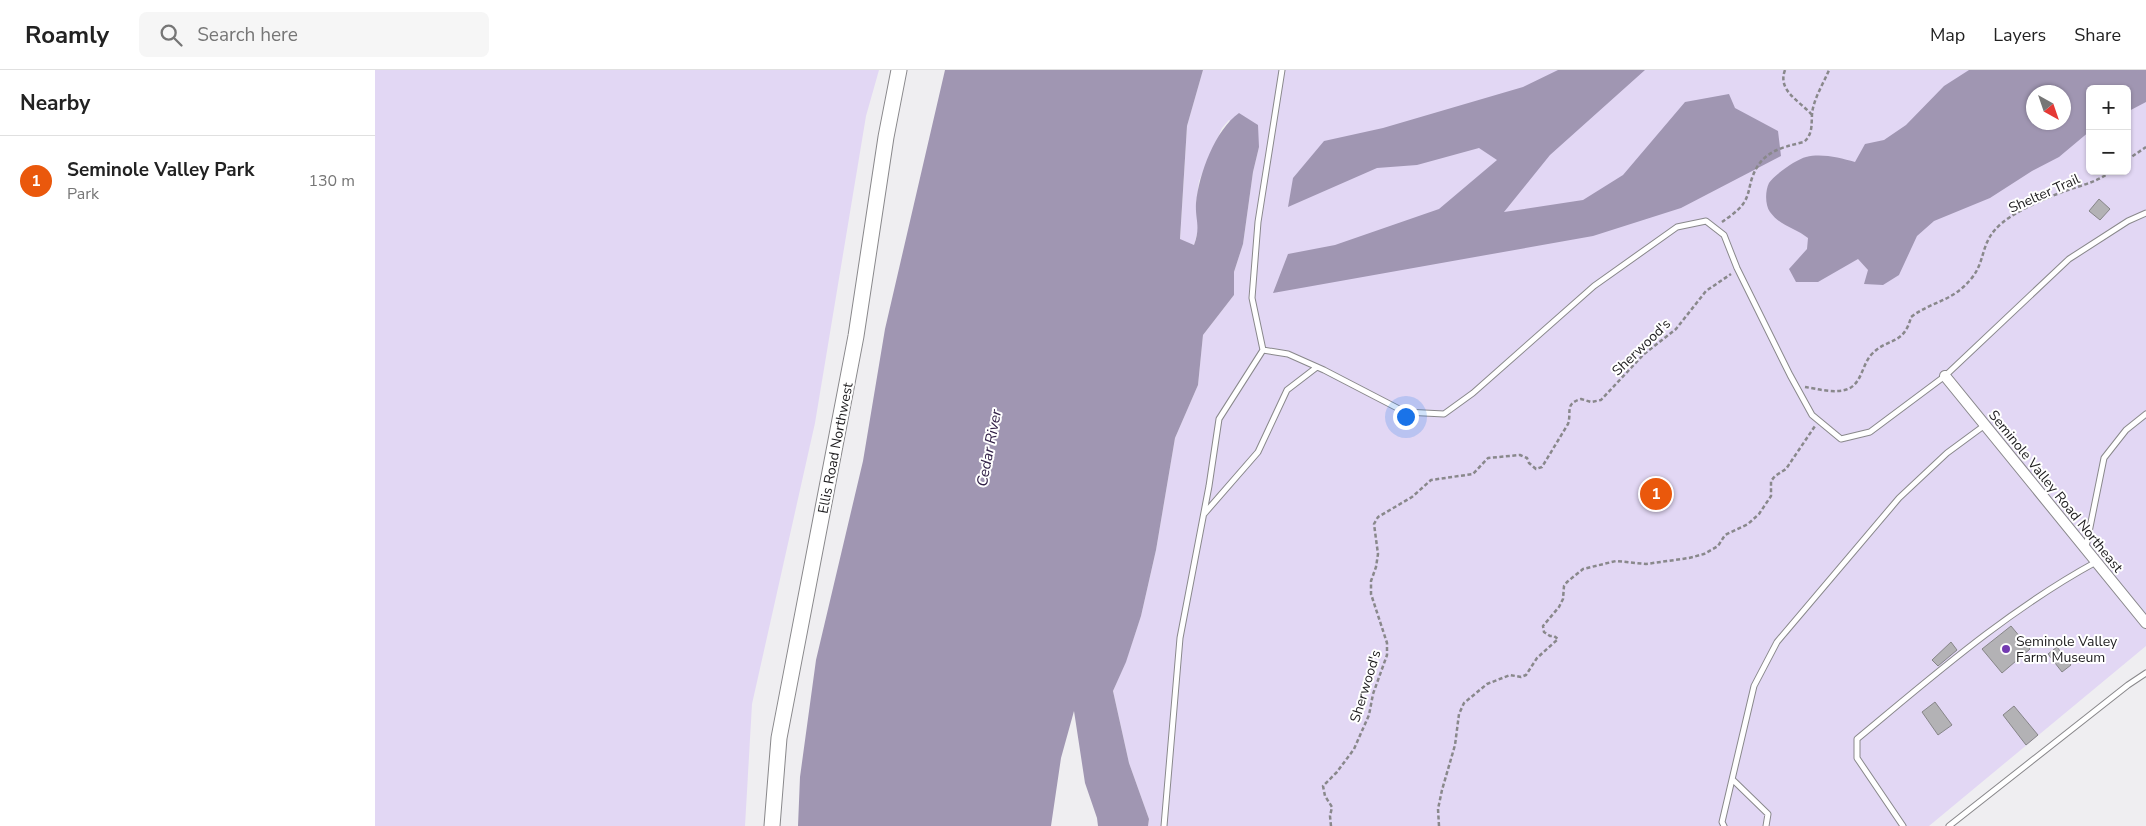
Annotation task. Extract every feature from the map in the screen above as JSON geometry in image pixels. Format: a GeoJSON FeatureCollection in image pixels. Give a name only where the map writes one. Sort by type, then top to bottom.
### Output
{"type":"FeatureCollection","features":[{"type":"Feature","properties":{"kind":"street","name":"Ellis Road Northwest"},"geometry":{"type":"LineString","coordinates":[[772,826],[779,738],[856,336],[886,136],[899,70]]}},
{"type":"Feature","properties":{"kind":"street","name":"Seminole Valley Road Northeast"},"geometry":{"type":"LineString","coordinates":[[1945,376],[2146,623]]}},
{"type":"Feature","properties":{"kind":"lane"},"geometry":{"type":"LineString","coordinates":[[1164,826],[1179,638],[1204,514],[1219,419],[1263,350],[1251,298],[1258,222],[1283,70]]}},
{"type":"Feature","properties":{"kind":"lane"},"geometry":{"type":"LineString","coordinates":[[1263,350],[1288,354],[1405,412],[1444,414],[1473,393],[1593,286],[1677,227],[1706,222],[1724,234],[1737,268],[1812,415],[1841,439],[1870,432],[1945,376],[2069,258],[2128,221],[2146,213]]}},
{"type":"Feature","properties":{"kind":"lane"},"geometry":{"type":"LineString","coordinates":[[1204,514],[1258,452],[1287,390],[1317,367]]}},
{"type":"Feature","properties":{"kind":"lane"},"geometry":{"type":"LineString","coordinates":[[2085,548],[2104,458],[2126,430],[2146,414]]}},
{"type":"Feature","properties":{"kind":"lane"},"geometry":{"type":"LineString","coordinates":[[1724,826],[1722,822],[1755,686],[1777,642],[1899,498],[1947,453],[1985,425]]}},
{"type":"Feature","properties":{"kind":"lane"},"geometry":{"type":"LineString","coordinates":[[1903,826],[1857,758],[1857,739],[1984,634],[2057,584],[2096,562]]}},
{"type":"Feature","properties":{"kind":"lane"},"geometry":{"type":"LineString","coordinates":[[1949,826],[2128,685],[2146,673]]}},
{"type":"Feature","properties":{"kind":"lane"},"geometry":{"type":"LineString","coordinates":[[1733,780],[1768,814],[1766,826]]}},
{"type":"Feature","properties":{"kind":"path"},"geometry":{"type":"LineString","coordinates":[[1785,70],[1783,80],[1785,88],[1813,116]]}},
{"type":"Feature","properties":{"kind":"path"},"geometry":{"type":"LineString","coordinates":[[1715,228],[1743,205],[1749,194],[1757,165],[1761,160],[1774,151],[1804,142],[1807,138],[1813,124],[1813,108],[1829,70]]}},
{"type":"Feature","properties":{"kind":"path"},"geometry":{"type":"LineString","coordinates":[[2131,157],[2146,147]]}},
{"type":"Feature","properties":{"kind":"path","name":"Shelter Trail"},"geometry":{"type":"LineString","coordinates":[[1797,386],[1835,391],[1848,389],[1862,374],[1871,354],[1903,336],[1907,331],[1911,316],[1946,300],[1963,288],[1977,272],[1986,241],[2002,223],[2029,207],[2096,181],[2106,175]]}},
{"type":"Feature","properties":{"kind":"path","name":"Sherwood's"},"geometry":{"type":"LineString","coordinates":[[1331,826],[1330,816],[1333,807],[1325,796],[1323,786],[1337,772],[1354,749],[1369,715],[1373,694],[1387,655],[1387,643],[1371,594],[1371,581],[1376,567],[1377,554],[1374,524],[1378,517],[1412,498],[1421,487],[1431,480],[1473,474],[1488,458],[1520,455],[1527,458],[1532,466],[1536,468],[1542,466],[1568,424],[1570,419],[1568,413],[1571,406],[1581,399],[1591,402],[1601,400],[1627,375],[1644,354],[1676,329],[1706,291],[1737,268]]}},
{"type":"Feature","properties":{"kind":"path"},"geometry":{"type":"LineString","coordinates":[[1439,826],[1442,790],[1455,745],[1459,714],[1464,703],[1477,691],[1494,680],[1510,675],[1521,677],[1526,675],[1537,658],[1559,639],[1544,632],[1543,626],[1559,607],[1563,599],[1564,586],[1571,577],[1583,569],[1611,562],[1647,564],[1689,558],[1715,548],[1725,535],[1748,524],[1759,514],[1771,496],[1771,481],[1786,469],[1820,421]]}},
{"type":"Feature","properties":{"kind":"shaded area"},"geometry":{"type":"Polygon","coordinates":[[[375,70],[879,70],[866,116],[815,423],[752,704],[745,826],[375,826],[375,70]]]}},
{"type":"Feature","properties":{"kind":"shaded area"},"geometry":{"type":"Polygon","coordinates":[[[1203,70],[2146,70],[2146,646],[1929,826],[1148,826],[1149,819],[1129,763],[1113,691],[1126,661],[1141,616],[1156,550],[1175,438],[1198,385],[1203,335],[1234,295],[1234,272],[1243,244],[1253,172],[1259,147],[1229,120],[1222,128],[1199,181],[1196,205],[1199,227],[1194,245],[1180,240],[1187,126],[1203,70]]]}},
{"type":"Feature","properties":{"kind":"water","name":"Cedar River"},"geometry":{"type":"Polygon","coordinates":[[[945,70],[1203,70],[1187,126],[1180,239],[1194,245],[1197,233],[1196,203],[1198,192],[1205,166],[1216,141],[1230,121],[1239,113],[1258,125],[1259,147],[1253,172],[1243,244],[1234,272],[1234,295],[1203,335],[1198,385],[1175,438],[1156,550],[1141,616],[1126,662],[1113,691],[1129,763],[1149,819],[1148,826],[1098,826],[1085,783],[1074,711],[1061,758],[1051,826],[798,826],[800,777],[816,660],[863,461],[885,329],[945,70]]]}},
{"type":"Feature","properties":{"kind":"water"},"geometry":{"type":"Polygon","coordinates":[[[1558,70],[1645,70],[1550,155],[1504,212],[1583,200],[1623,175],[1685,102],[1729,94],[1735,108],[1778,131],[1781,156],[1681,208],[1593,236],[1273,293],[1288,254],[1335,245],[1439,209],[1497,160],[1479,148],[1417,165],[1377,168],[1288,207],[1293,178],[1324,141],[1383,128],[1523,87],[1558,70]]]}},
{"type":"Feature","properties":{"kind":"water"},"geometry":{"type":"Polygon","coordinates":[[[1969,70],[2146,70],[2146,102],[2131,110],[2131,85],[2086,85],[2086,134],[2059,157],[2032,171],[1990,198],[1934,221],[1917,236],[1899,275],[1883,285],[1864,284],[1868,270],[1858,259],[1818,282],[1796,282],[1789,269],[1807,249],[1808,238],[1778,221],[1770,212],[1766,198],[1769,183],[1786,168],[1806,157],[1825,156],[1855,162],[1865,144],[1884,140],[1906,125],[1944,86],[1969,70]]]}},
{"type":"Feature","properties":{"kind":"building"},"geometry":{"type":"Polygon","coordinates":[[[2099,199],[2110,209],[2100,220],[2089,211],[2099,199]]]}},
{"type":"Feature","properties":{"kind":"building","name":"Seminole Valley Farm Museum"},"geometry":{"type":"Polygon","coordinates":[[[2011,626],[2030,649],[2002,673],[1982,649],[2011,626]]]}},
{"type":"Feature","properties":{"kind":"building"},"geometry":{"type":"Polygon","coordinates":[[[1951,642],[1957,650],[1938,666],[1932,660],[1951,642]]]}},
{"type":"Feature","properties":{"kind":"building"},"geometry":{"type":"Polygon","coordinates":[[[2057,647],[2071,665],[2062,672],[2048,654],[2057,647]]]}},
{"type":"Feature","properties":{"kind":"building"},"geometry":{"type":"Polygon","coordinates":[[[1935,702],[1952,725],[1938,735],[1922,712],[1935,702]]]}},
{"type":"Feature","properties":{"kind":"building"},"geometry":{"type":"Polygon","coordinates":[[[2014,706],[2038,735],[2026,745],[2003,715],[2014,706]]]}},
{"type":"Feature","properties":{"kind":"place","name":"Seminole Valley Park"},"geometry":{"type":"Point","coordinates":[1656,494]}},
{"type":"Feature","properties":{"kind":"place","name":"Seminole Valley Farm Museum"},"geometry":{"type":"Point","coordinates":[2006,649]}}]}
